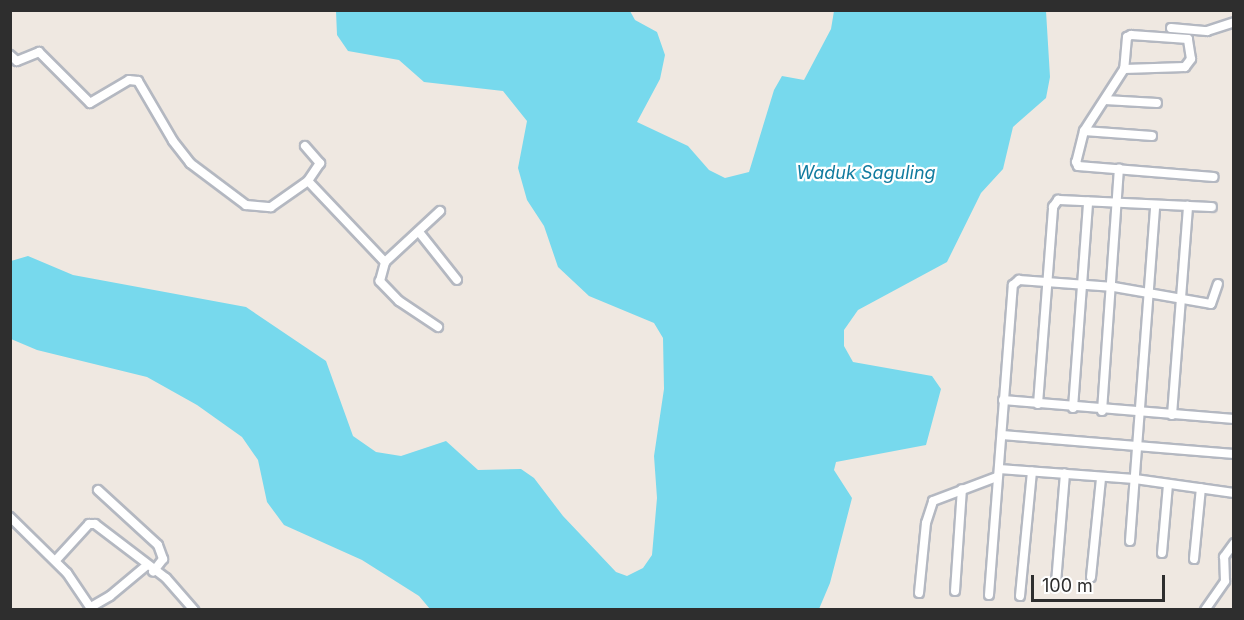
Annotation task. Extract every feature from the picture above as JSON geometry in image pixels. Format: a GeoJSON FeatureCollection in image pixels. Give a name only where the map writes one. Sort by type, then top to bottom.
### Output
{"type":"FeatureCollection","features":[{"type":"Feature","properties":{"kind":"street"},"geometry":{"type":"LineString","coordinates":[[1171,28],[1207,31],[1233,22]]}},
{"type":"Feature","properties":{"kind":"street"},"geometry":{"type":"LineString","coordinates":[[1124,69],[1185,67],[1191,59],[1188,39],[1131,35],[1124,69],[1084,132],[1078,166],[1214,177]]}},
{"type":"Feature","properties":{"kind":"street"},"geometry":{"type":"LineString","coordinates":[[10,55],[17,61],[39,52],[90,103],[129,80],[138,81],[173,141],[190,163],[246,205],[271,207],[308,181],[320,163],[305,146]]}},
{"type":"Feature","properties":{"kind":"street"},"geometry":{"type":"LineString","coordinates":[[1105,100],[1156,103]]}},
{"type":"Feature","properties":{"kind":"street"},"geometry":{"type":"LineString","coordinates":[[1084,132],[1152,136]]}},
{"type":"Feature","properties":{"kind":"street"},"geometry":{"type":"LineString","coordinates":[[1102,411],[1114,287],[1119,169]]}},
{"type":"Feature","properties":{"kind":"street"},"geometry":{"type":"LineString","coordinates":[[308,181],[385,262]]}},
{"type":"Feature","properties":{"kind":"street"},"geometry":{"type":"LineString","coordinates":[[1038,404],[1053,207],[1058,200],[1212,207]]}},
{"type":"Feature","properties":{"kind":"street"},"geometry":{"type":"LineString","coordinates":[[1073,408],[1088,202]]}},
{"type":"Feature","properties":{"kind":"street"},"geometry":{"type":"LineString","coordinates":[[1130,541],[1136,446],[1141,413],[1146,296],[1155,205]]}},
{"type":"Feature","properties":{"kind":"street"},"geometry":{"type":"LineString","coordinates":[[1172,415],[1188,206]]}},
{"type":"Feature","properties":{"kind":"street"},"geometry":{"type":"LineString","coordinates":[[438,327],[399,301],[382,285],[385,262],[440,211]]}},
{"type":"Feature","properties":{"kind":"street"},"geometry":{"type":"LineString","coordinates":[[419,232],[457,280]]}},
{"type":"Feature","properties":{"kind":"street"},"geometry":{"type":"LineString","coordinates":[[989,596],[1013,285],[1019,280],[1114,287],[1146,296],[1210,304],[1218,284]]}},
{"type":"Feature","properties":{"kind":"street"},"geometry":{"type":"LineString","coordinates":[[1003,400],[1102,411],[1233,419]]}},
{"type":"Feature","properties":{"kind":"street"},"geometry":{"type":"LineString","coordinates":[[1002,435],[1233,453]]}},
{"type":"Feature","properties":{"kind":"street"},"geometry":{"type":"LineString","coordinates":[[1020,596],[1032,472]]}},
{"type":"Feature","properties":{"kind":"street"},"geometry":{"type":"LineString","coordinates":[[919,593],[926,523],[933,501],[998,473],[1065,473],[1101,478],[1135,479],[1233,493]]}},
{"type":"Feature","properties":{"kind":"street"},"geometry":{"type":"LineString","coordinates":[[1056,584],[1065,473]]}},
{"type":"Feature","properties":{"kind":"street"},"geometry":{"type":"LineString","coordinates":[[1091,577],[1101,478]]}},
{"type":"Feature","properties":{"kind":"street"},"geometry":{"type":"LineString","coordinates":[[1162,553],[1168,484]]}},
{"type":"Feature","properties":{"kind":"street"},"geometry":{"type":"LineString","coordinates":[[1194,559],[1201,488]]}},
{"type":"Feature","properties":{"kind":"street"},"geometry":{"type":"LineString","coordinates":[[955,591],[962,489]]}},
{"type":"Feature","properties":{"kind":"street"},"geometry":{"type":"LineString","coordinates":[[98,490],[158,545],[163,559],[153,572]]}},
{"type":"Feature","properties":{"kind":"street"},"geometry":{"type":"LineString","coordinates":[[10,517],[56,560],[91,608],[110,596],[146,566]]}},
{"type":"Feature","properties":{"kind":"street"},"geometry":{"type":"LineString","coordinates":[[56,560],[92,523],[153,572],[166,578],[194,609]]}},
{"type":"Feature","properties":{"kind":"street"},"geometry":{"type":"LineString","coordinates":[[1205,609],[1225,581],[1224,557],[1233,543]]}},
{"type":"Feature","properties":{"kind":"water","name":"Waduk Saguling"},"geometry":{"type":"Polygon","coordinates":[[[336,11],[630,11],[635,20],[657,32],[665,55],[660,79],[637,122],[688,146],[709,170],[725,178],[749,172],[774,90],[782,76],[804,80],[831,29],[834,11],[1046,11],[1050,77],[1046,98],[1013,127],[1003,169],[981,193],[947,262],[858,310],[844,330],[844,346],[853,362],[932,376],[941,389],[926,445],[836,462],[834,470],[852,498],[830,583],[819,609],[430,609],[419,596],[362,560],[284,525],[267,502],[258,460],[242,437],[197,405],[147,377],[37,350],[11,339],[11,261],[28,256],[73,275],[246,307],[326,361],[353,436],[376,452],[401,456],[446,441],[478,470],[521,469],[534,478],[563,516],[616,572],[627,576],[643,568],[652,555],[657,498],[654,456],[664,389],[663,338],[654,323],[589,296],[558,267],[544,226],[527,200],[518,168],[527,121],[503,91],[424,82],[399,60],[348,51],[337,35],[336,11]]]}}]}
